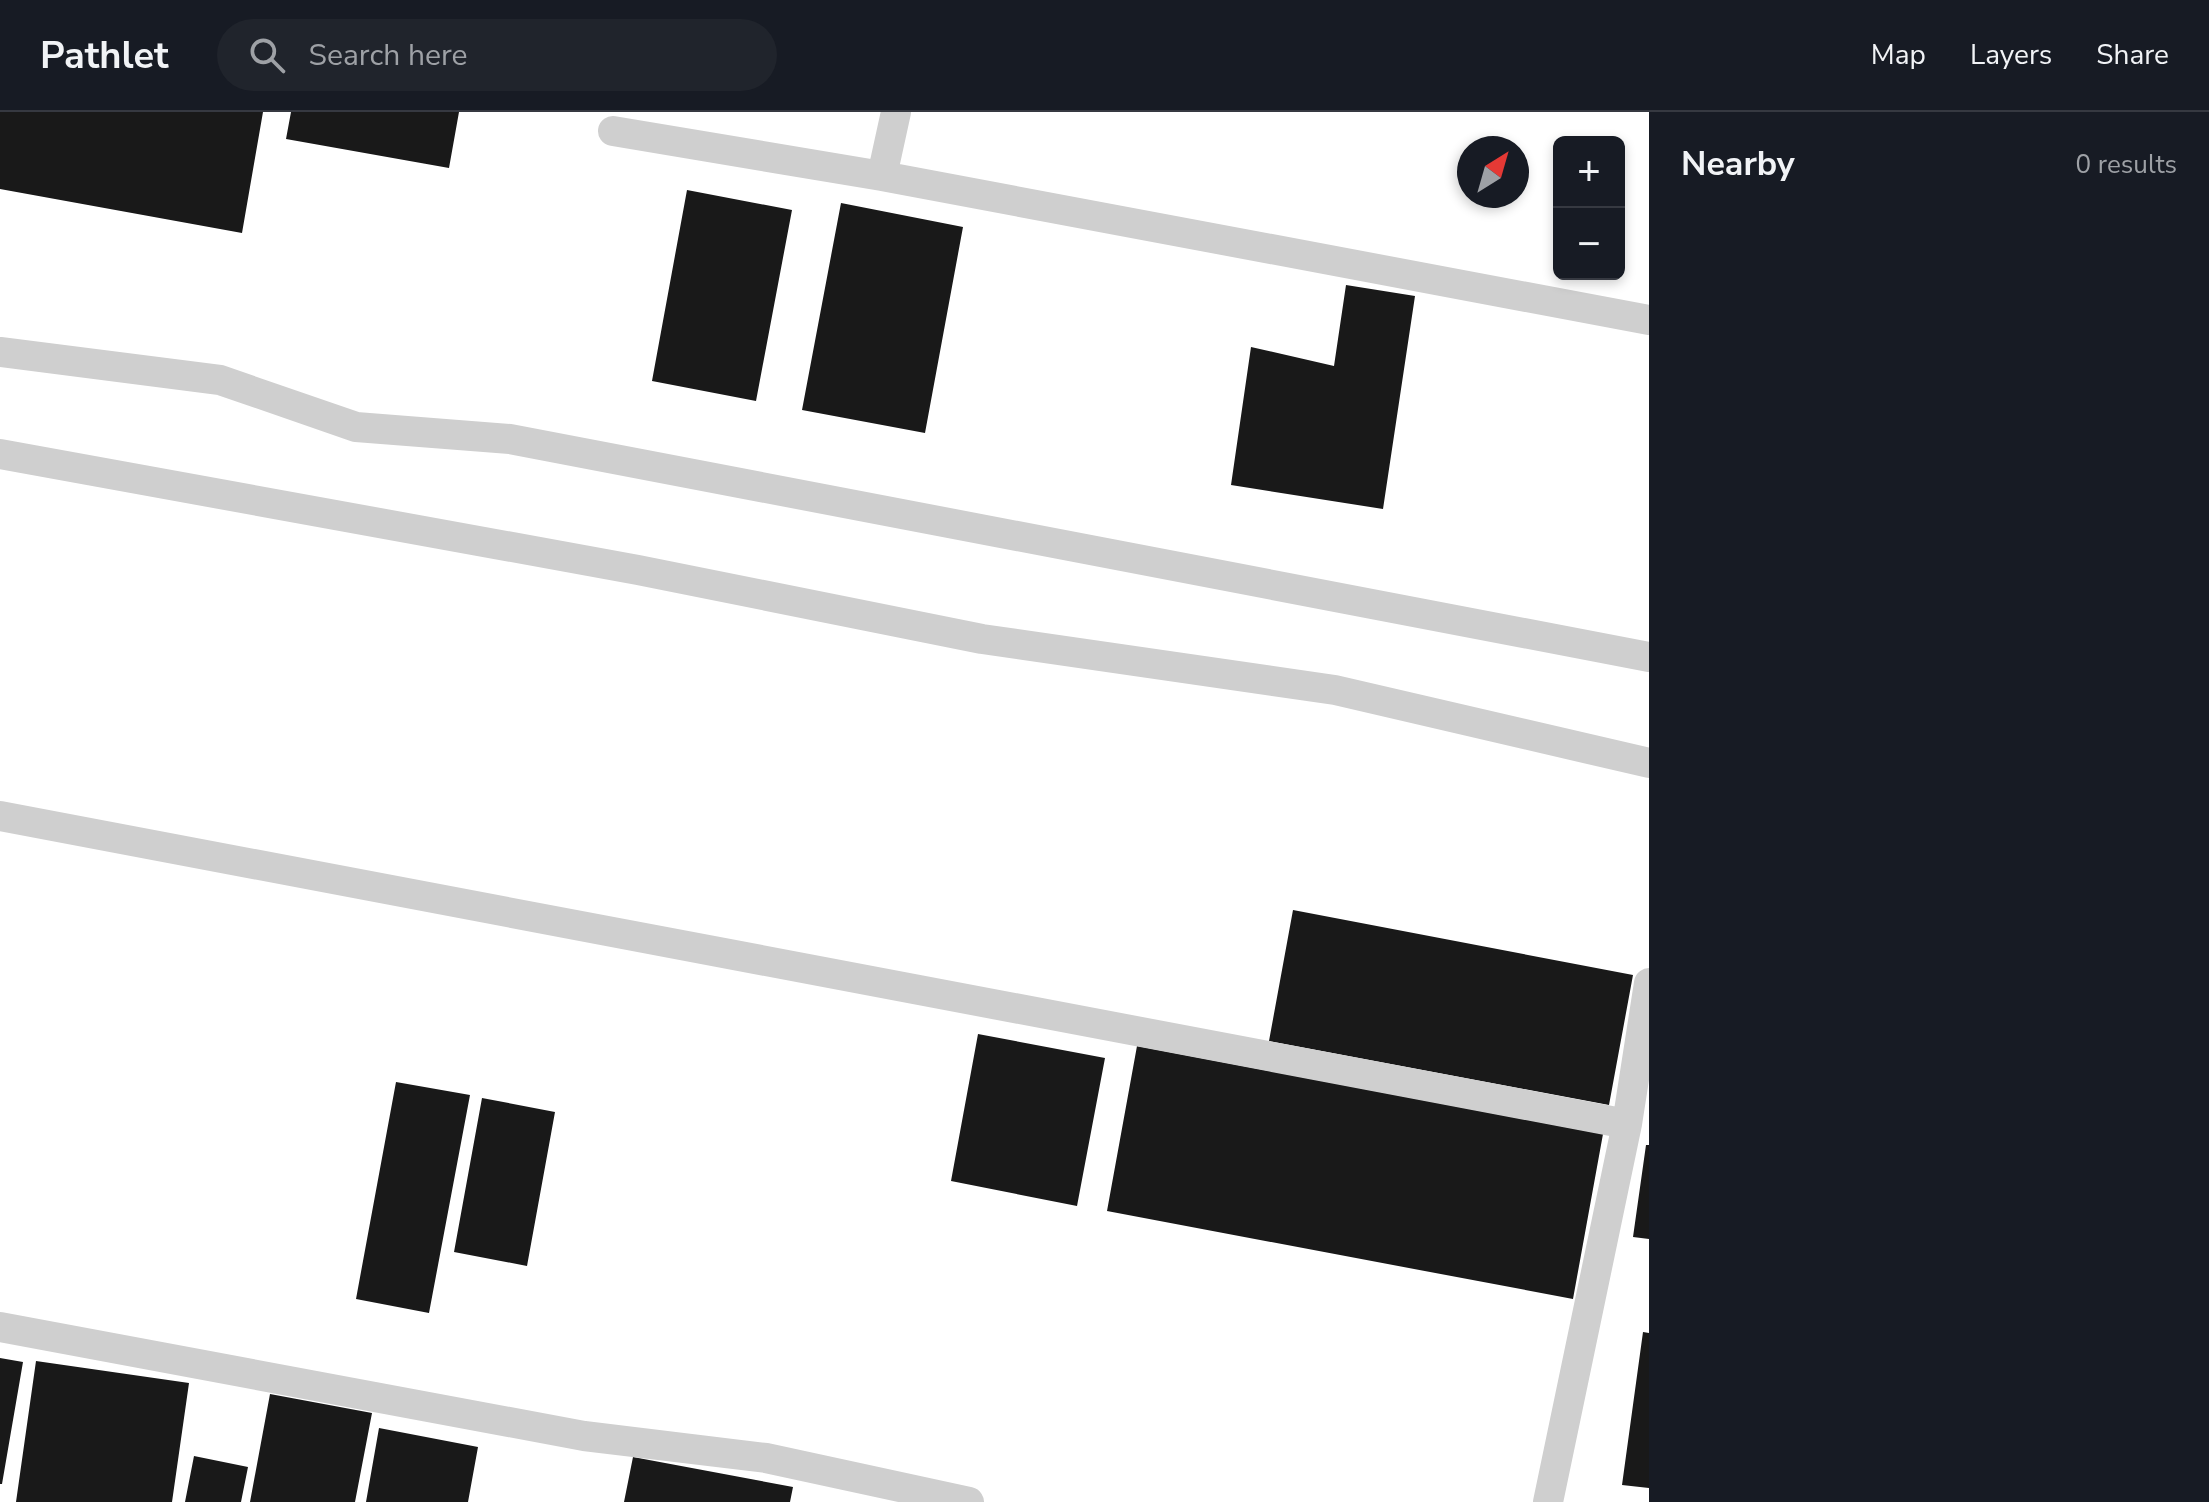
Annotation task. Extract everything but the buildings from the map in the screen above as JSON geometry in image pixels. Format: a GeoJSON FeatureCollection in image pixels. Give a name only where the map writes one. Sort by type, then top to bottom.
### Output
{"type":"FeatureCollection","features":[{"type":"Feature","properties":{"kind":"street"},"geometry":{"type":"LineString","coordinates":[[882,176],[896,112]]}},
{"type":"Feature","properties":{"kind":"street"},"geometry":{"type":"LineString","coordinates":[[613,131],[882,176],[1649,320]]}},
{"type":"Feature","properties":{"kind":"street"},"geometry":{"type":"LineString","coordinates":[[0,352],[220,380],[356,427],[510,439],[1649,657]]}},
{"type":"Feature","properties":{"kind":"street"},"geometry":{"type":"LineString","coordinates":[[0,454],[638,570],[982,639],[1335,690],[1649,763]]}},
{"type":"Feature","properties":{"kind":"street"},"geometry":{"type":"LineString","coordinates":[[0,816],[1627,1124]]}},
{"type":"Feature","properties":{"kind":"street"},"geometry":{"type":"LineString","coordinates":[[1548,1502],[1627,1124],[1649,983]]}},
{"type":"Feature","properties":{"kind":"street"},"geometry":{"type":"LineString","coordinates":[[0,1327],[584,1436],[766,1458],[969,1502]]}}]}
